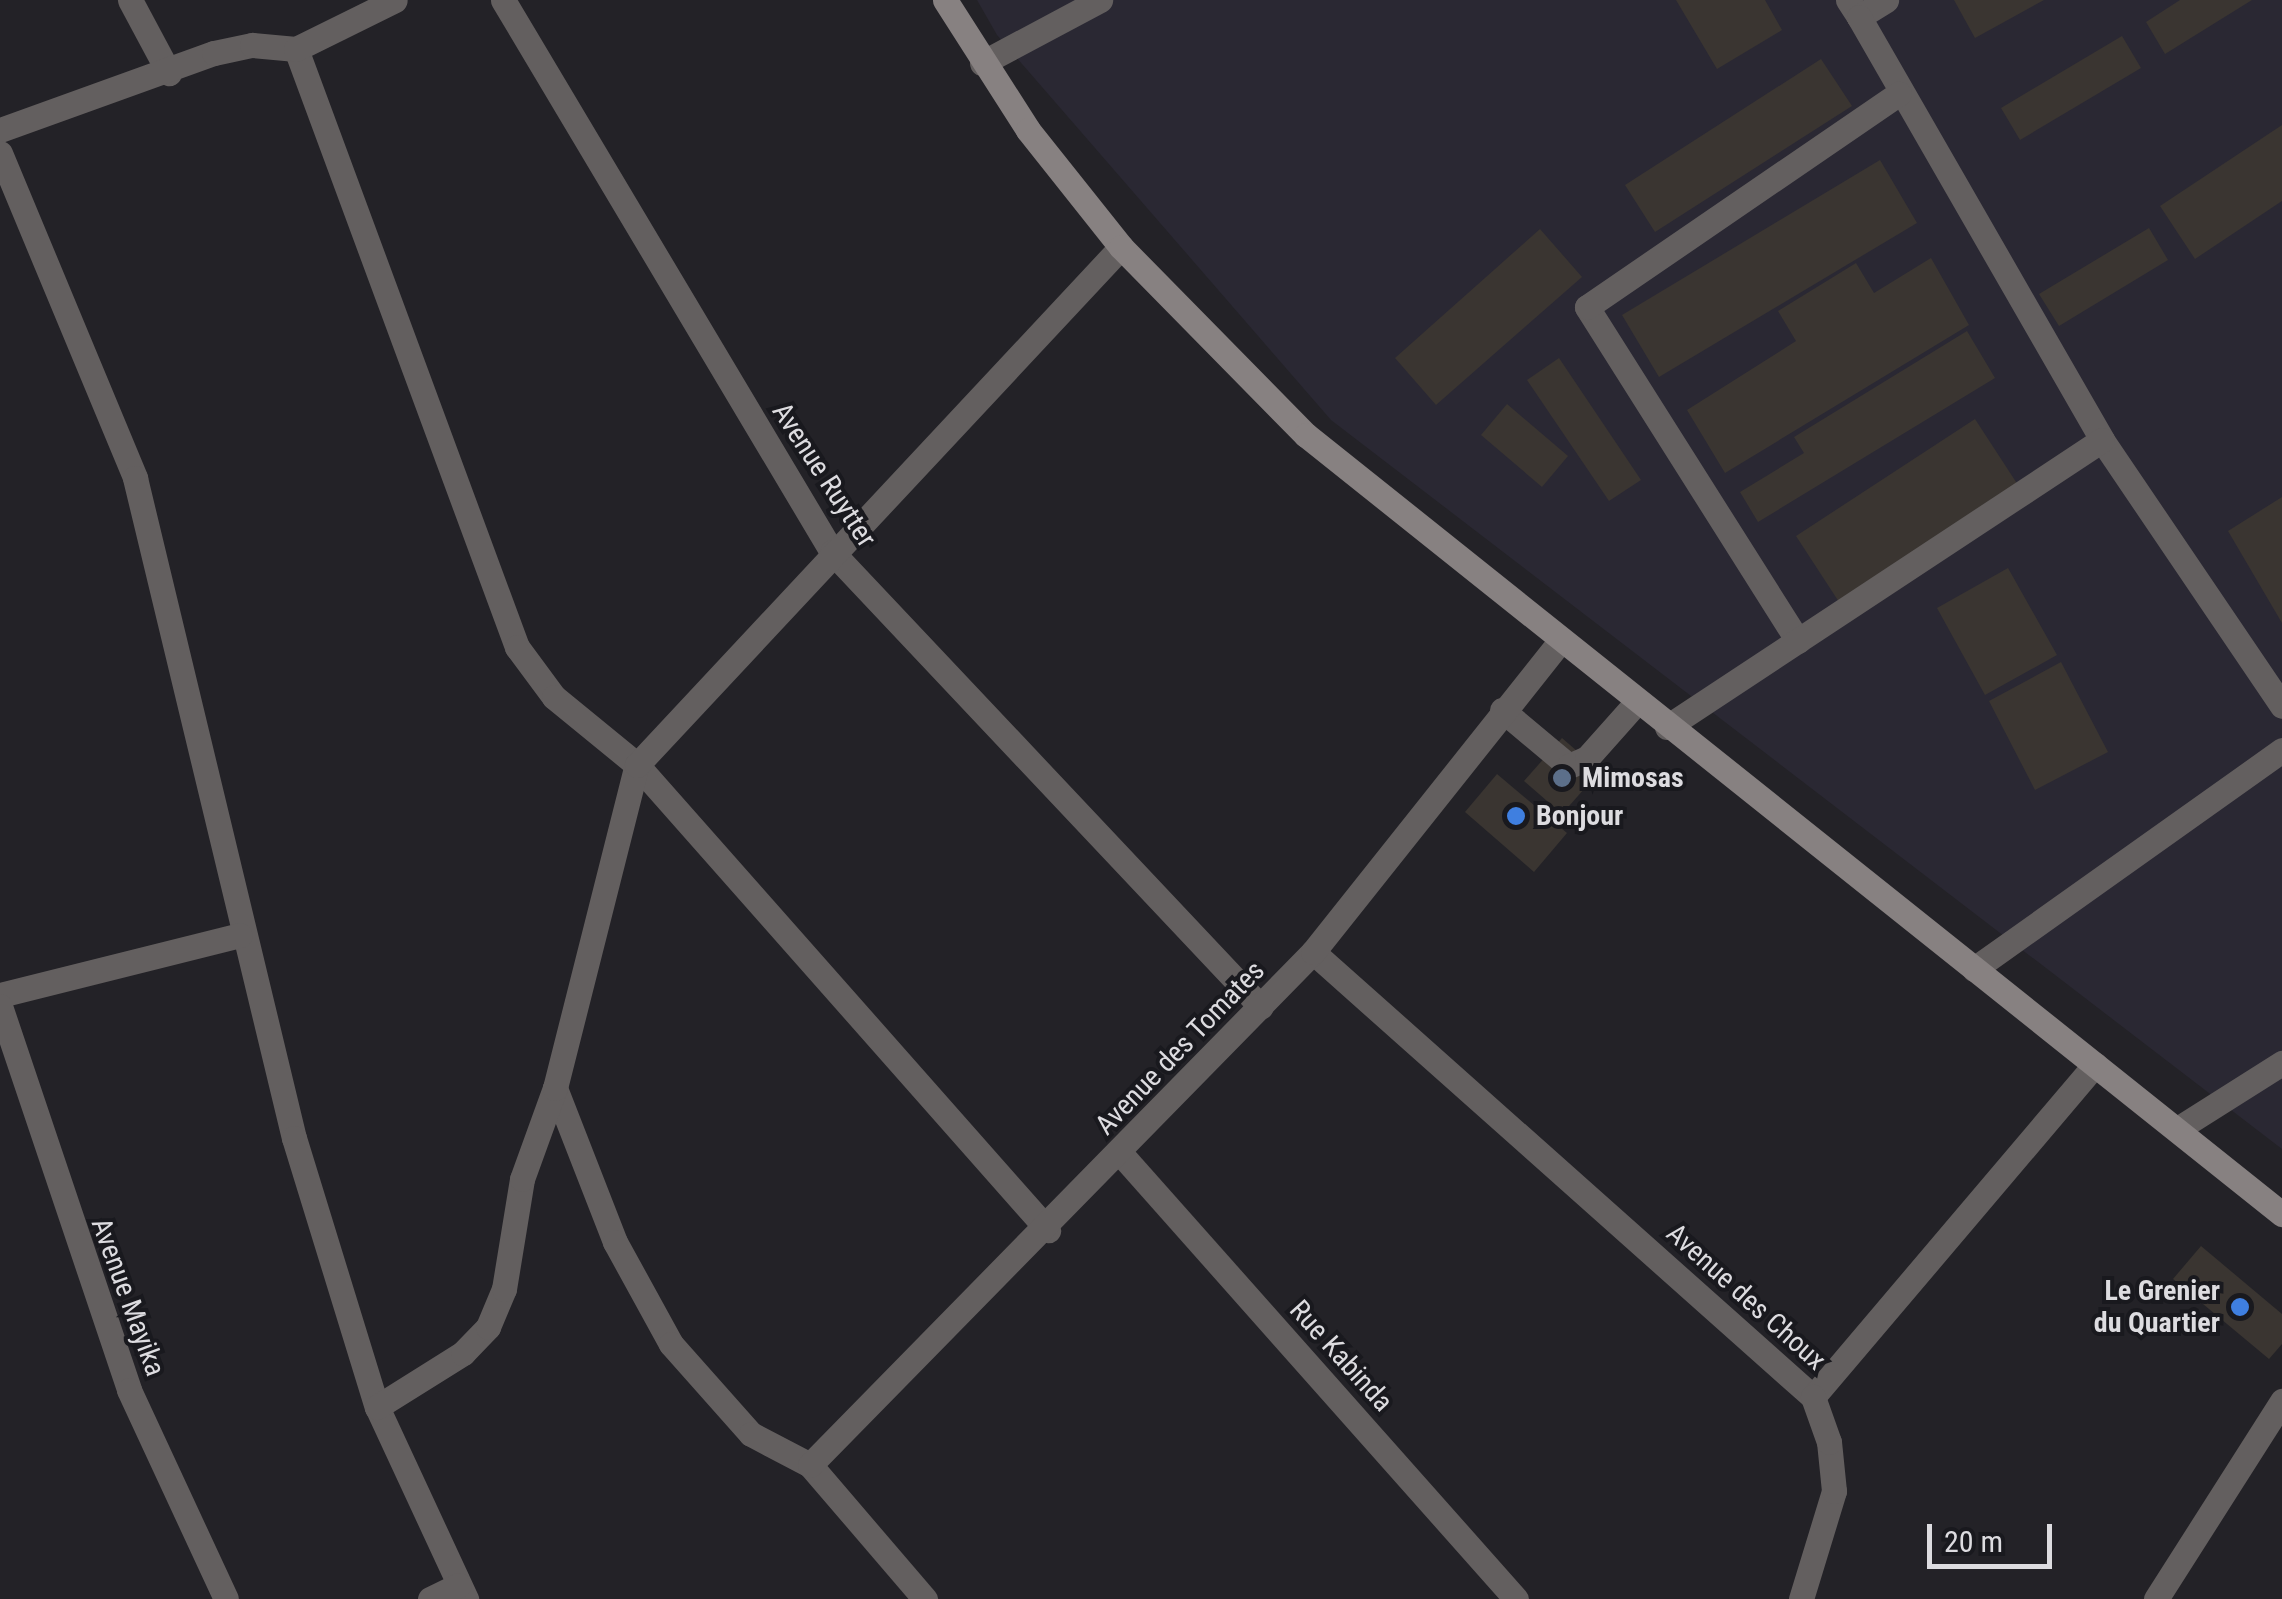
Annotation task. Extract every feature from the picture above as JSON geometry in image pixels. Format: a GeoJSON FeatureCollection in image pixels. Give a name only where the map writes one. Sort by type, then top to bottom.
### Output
{"type":"FeatureCollection","features":[{"type":"Feature","properties":{"kind":"main road"},"geometry":{"type":"LineString","coordinates":[[945,0],[982,63],[1120,248],[1306,435],[1636,703],[2179,1128],[2282,1214]]}},
{"type":"Feature","properties":{"kind":"street"},"geometry":{"type":"LineString","coordinates":[[130,0],[168,74]]}},
{"type":"Feature","properties":{"kind":"street"},"geometry":{"type":"LineString","coordinates":[[0,130],[252,44],[296,49],[395,0]]}},
{"type":"Feature","properties":{"kind":"street","name":"Avenue Ruytter"},"geometry":{"type":"LineString","coordinates":[[503,0],[832,552],[1262,1007]]}},
{"type":"Feature","properties":{"kind":"street"},"geometry":{"type":"LineString","coordinates":[[982,63],[1100,0]]}},
{"type":"Feature","properties":{"kind":"street"},"geometry":{"type":"LineString","coordinates":[[1886,0],[1854,9],[1899,93],[2102,440],[2282,706]]}},
{"type":"Feature","properties":{"kind":"street"},"geometry":{"type":"LineString","coordinates":[[296,49],[517,647],[554,697],[637,765],[1048,1230]]}},
{"type":"Feature","properties":{"kind":"street"},"geometry":{"type":"LineString","coordinates":[[1798,640],[1587,307],[1899,93]]}},
{"type":"Feature","properties":{"kind":"street"},"geometry":{"type":"LineString","coordinates":[[0,153],[135,478],[240,935],[377,1406],[462,1592],[430,1599]]}},
{"type":"Feature","properties":{"kind":"street"},"geometry":{"type":"LineString","coordinates":[[377,1406],[463,1353],[488,1327],[504,1289],[531,1144],[555,1088],[637,765],[1120,248]]}},
{"type":"Feature","properties":{"kind":"street"},"geometry":{"type":"LineString","coordinates":[[1667,727],[2102,440]]}},
{"type":"Feature","properties":{"kind":"street","name":"Avenue des Tomates"},"geometry":{"type":"LineString","coordinates":[[810,1465],[1048,1230],[1313,952],[1560,642]]}},
{"type":"Feature","properties":{"kind":"street"},"geometry":{"type":"LineString","coordinates":[[1502,710],[1569,766],[1587,758],[1636,703]]}},
{"type":"Feature","properties":{"kind":"street"},"geometry":{"type":"LineString","coordinates":[[1974,969],[2282,750]]}},
{"type":"Feature","properties":{"kind":"street"},"geometry":{"type":"LineString","coordinates":[[0,995],[240,935]]}},
{"type":"Feature","properties":{"kind":"street","name":"Avenue des Choux"},"geometry":{"type":"LineString","coordinates":[[1313,952],[1814,1398],[2095,1065]]}},
{"type":"Feature","properties":{"kind":"street","name":"Avenue Mayika"},"geometry":{"type":"LineString","coordinates":[[0,1006],[129,1390],[226,1599]]}},
{"type":"Feature","properties":{"kind":"street"},"geometry":{"type":"LineString","coordinates":[[2179,1128],[2282,1063]]}},
{"type":"Feature","properties":{"kind":"street"},"geometry":{"type":"LineString","coordinates":[[555,1088],[615,1242],[671,1344],[751,1434],[810,1465],[925,1599]]}},
{"type":"Feature","properties":{"kind":"street","name":"Rue Kabinda"},"geometry":{"type":"LineString","coordinates":[[1121,1154],[1516,1599]]}},
{"type":"Feature","properties":{"kind":"street"},"geometry":{"type":"LineString","coordinates":[[1801,1599],[1834,1491],[1814,1398]]}},
{"type":"Feature","properties":{"kind":"street"},"geometry":{"type":"LineString","coordinates":[[2156,1599],[2282,1401]]}},
{"type":"Feature","properties":{"kind":"shaded area"},"geometry":{"type":"Polygon","coordinates":[[[977,0],[2282,0],[2282,1149],[1331,420],[997,35],[977,0]]]}},
{"type":"Feature","properties":{"kind":"building"},"geometry":{"type":"Polygon","coordinates":[[[1676,0],[1765,0],[1782,30],[1717,69],[1676,0]]]}},
{"type":"Feature","properties":{"kind":"building"},"geometry":{"type":"Polygon","coordinates":[[[1954,0],[2044,0],[1975,38],[1954,0]]]}},
{"type":"Feature","properties":{"kind":"building"},"geometry":{"type":"Polygon","coordinates":[[[2180,0],[2252,0],[2165,54],[2146,22],[2180,0]]]}},
{"type":"Feature","properties":{"kind":"building"},"geometry":{"type":"Polygon","coordinates":[[[2122,36],[2141,68],[2020,140],[2001,108],[2122,36]]]}},
{"type":"Feature","properties":{"kind":"building"},"geometry":{"type":"Polygon","coordinates":[[[1821,59],[1852,106],[1655,232],[1625,185],[1821,59]]]}},
{"type":"Feature","properties":{"kind":"building"},"geometry":{"type":"Polygon","coordinates":[[[2282,125],[2282,201],[2195,259],[2160,206],[2282,125]]]}},
{"type":"Feature","properties":{"kind":"building"},"geometry":{"type":"Polygon","coordinates":[[[1880,160],[1917,223],[1659,377],[1622,315],[1880,160]]]}},
{"type":"Feature","properties":{"kind":"building"},"geometry":{"type":"Polygon","coordinates":[[[2149,228],[2168,260],[2059,326],[2039,294],[2149,228]]]}},
{"type":"Feature","properties":{"kind":"building"},"geometry":{"type":"Polygon","coordinates":[[[1540,229],[1582,277],[1436,405],[1395,358],[1540,229]]]}},
{"type":"Feature","properties":{"kind":"building"},"geometry":{"type":"Polygon","coordinates":[[[1931,258],[1969,325],[1725,473],[1687,410],[1796,341],[1778,311],[1856,263],[1874,293],[1931,258]]]}},
{"type":"Feature","properties":{"kind":"building"},"geometry":{"type":"Polygon","coordinates":[[[1967,331],[1995,378],[1758,522],[1740,492],[1804,453],[1794,437],[1967,331]]]}},
{"type":"Feature","properties":{"kind":"building"},"geometry":{"type":"Polygon","coordinates":[[[1559,358],[1641,480],[1609,501],[1527,380],[1559,358]]]}},
{"type":"Feature","properties":{"kind":"building"},"geometry":{"type":"Polygon","coordinates":[[[1507,404],[1568,456],[1542,487],[1481,435],[1507,404]]]}},
{"type":"Feature","properties":{"kind":"building"},"geometry":{"type":"Polygon","coordinates":[[[1975,419],[2018,485],[1839,602],[1796,536],[1975,419]]]}},
{"type":"Feature","properties":{"kind":"building"},"geometry":{"type":"Polygon","coordinates":[[[2282,497],[2282,623],[2228,531],[2282,497]]]}},
{"type":"Feature","properties":{"kind":"building"},"geometry":{"type":"Polygon","coordinates":[[[2008,568],[2057,655],[1985,695],[1937,608],[2008,568]]]}},
{"type":"Feature","properties":{"kind":"building"},"geometry":{"type":"Polygon","coordinates":[[[2061,662],[2108,752],[2035,790],[1989,701],[2061,662]]]}},
{"type":"Feature","properties":{"kind":"building"},"geometry":{"type":"Polygon","coordinates":[[[1562,738],[1600,771],[1562,814],[1524,781],[1562,738]]]}},
{"type":"Feature","properties":{"kind":"building"},"geometry":{"type":"Polygon","coordinates":[[[1497,774],[1567,833],[1534,872],[1465,812],[1497,774]]]}},
{"type":"Feature","properties":{"kind":"building"},"geometry":{"type":"Polygon","coordinates":[[[2201,1246],[2282,1314],[2282,1344],[2269,1359],[2173,1279],[2201,1246]]]}},
{"type":"Feature","properties":{"kind":"place","name":"Mimosas"},"geometry":{"type":"Point","coordinates":[1562,778]}},
{"type":"Feature","properties":{"kind":"place","name":"Bonjour"},"geometry":{"type":"Point","coordinates":[1516,816]}},
{"type":"Feature","properties":{"kind":"place","name":"Le Grenier du Quartier"},"geometry":{"type":"Point","coordinates":[2240,1307]}}]}
